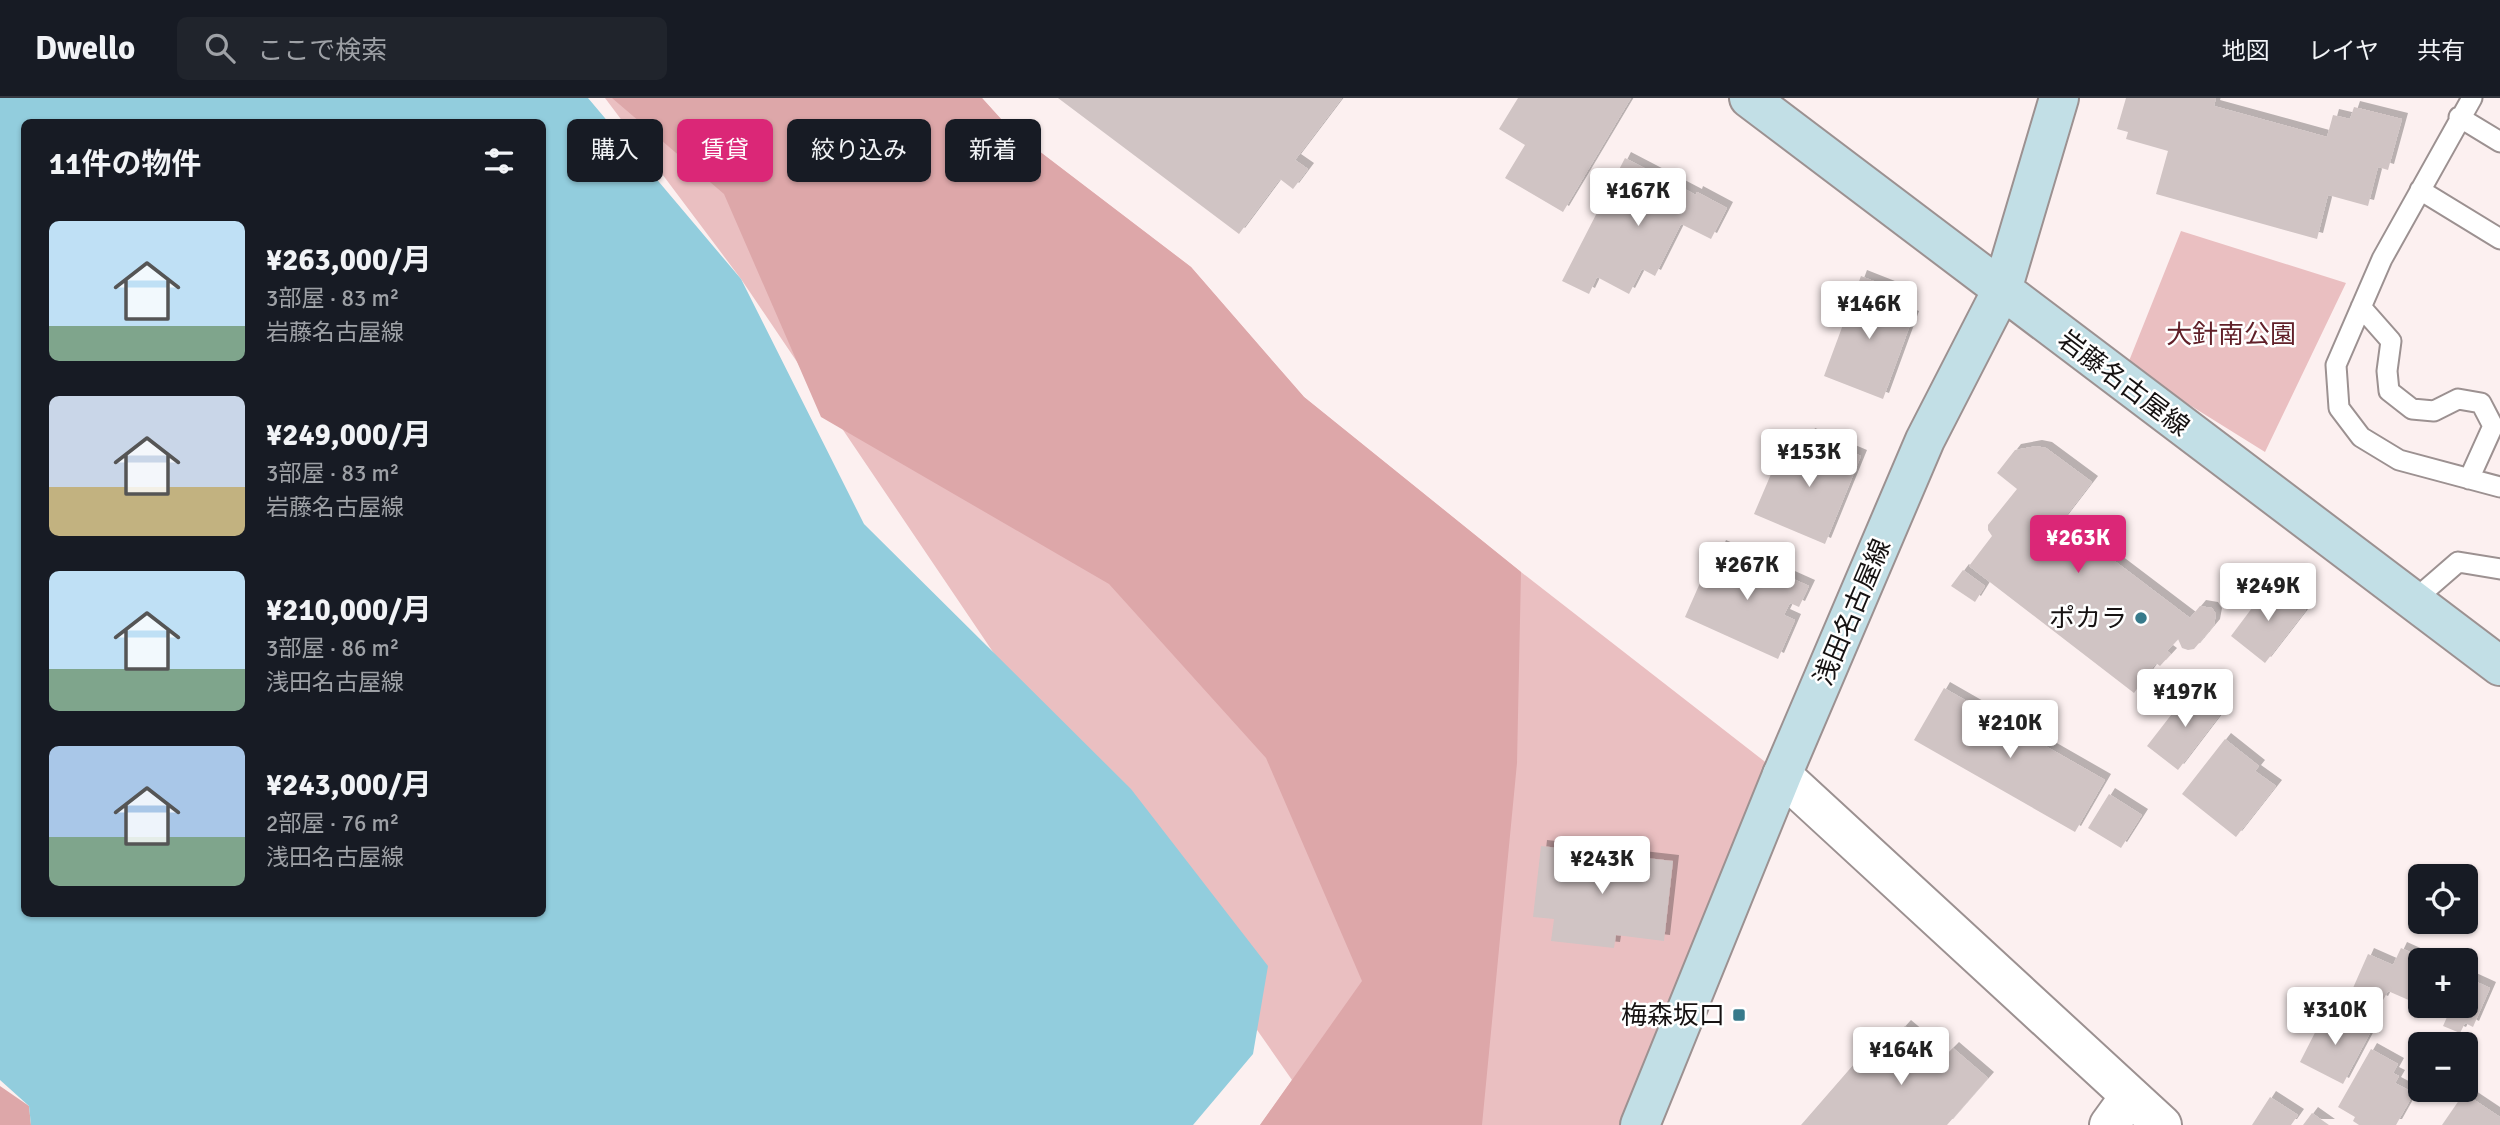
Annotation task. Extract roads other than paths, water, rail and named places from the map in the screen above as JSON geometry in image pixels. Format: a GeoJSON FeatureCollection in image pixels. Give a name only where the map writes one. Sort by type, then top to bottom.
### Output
{"type":"FeatureCollection","features":[{"type":"Feature","properties":{"kind":"main road","name":"岩藤名古屋線"},"geometry":{"type":"LineString","coordinates":[[1749,98],[2500,666]]}},
{"type":"Feature","properties":{"kind":"main road","name":"浅田名古屋線"},"geometry":{"type":"LineString","coordinates":[[1640,1125],[1783,775],[1925,440],[2002,290],[2059,98]]}},
{"type":"Feature","properties":{"kind":"street"},"geometry":{"type":"LineString","coordinates":[[1783,775],[2120,1111],[2162,1125]]}},
{"type":"Feature","properties":{"kind":"lane"},"geometry":{"type":"LineString","coordinates":[[2472,98],[2382,259],[2336,365],[2339,408],[2361,437],[2399,460],[2500,487]]}},
{"type":"Feature","properties":{"kind":"lane"},"geometry":{"type":"LineString","coordinates":[[2459,117],[2500,142]]}},
{"type":"Feature","properties":{"kind":"lane"},"geometry":{"type":"LineString","coordinates":[[2420,190],[2500,239]]}},
{"type":"Feature","properties":{"kind":"lane"},"geometry":{"type":"LineString","coordinates":[[2361,307],[2391,341],[2387,371],[2389,391],[2412,409],[2434,411],[2458,399],[2481,403],[2493,426],[2469,479]]}},
{"type":"Feature","properties":{"kind":"lane"},"geometry":{"type":"LineString","coordinates":[[2413,601],[2458,562],[2500,569]]}},
{"type":"Feature","properties":{"kind":"water"},"geometry":{"type":"Polygon","coordinates":[[[0,98],[588,98],[606,119],[567,119],[567,182],[659,182],[741,279],[864,524],[1131,789],[1268,966],[1253,1054],[1193,1125],[31,1125],[29,1106],[0,1080],[0,98]]]}},
{"type":"Feature","properties":{"kind":"place","name":"ポカラ"},"geometry":{"type":"Point","coordinates":[2141,618]}},
{"type":"Feature","properties":{"kind":"place","name":"梅森坂口"},"geometry":{"type":"Point","coordinates":[1739,1015]}},
{"type":"Feature","properties":{"kind":"park label","name":"大針南公園"},"geometry":{"type":"Point","coordinates":[2231,334]}}]}
